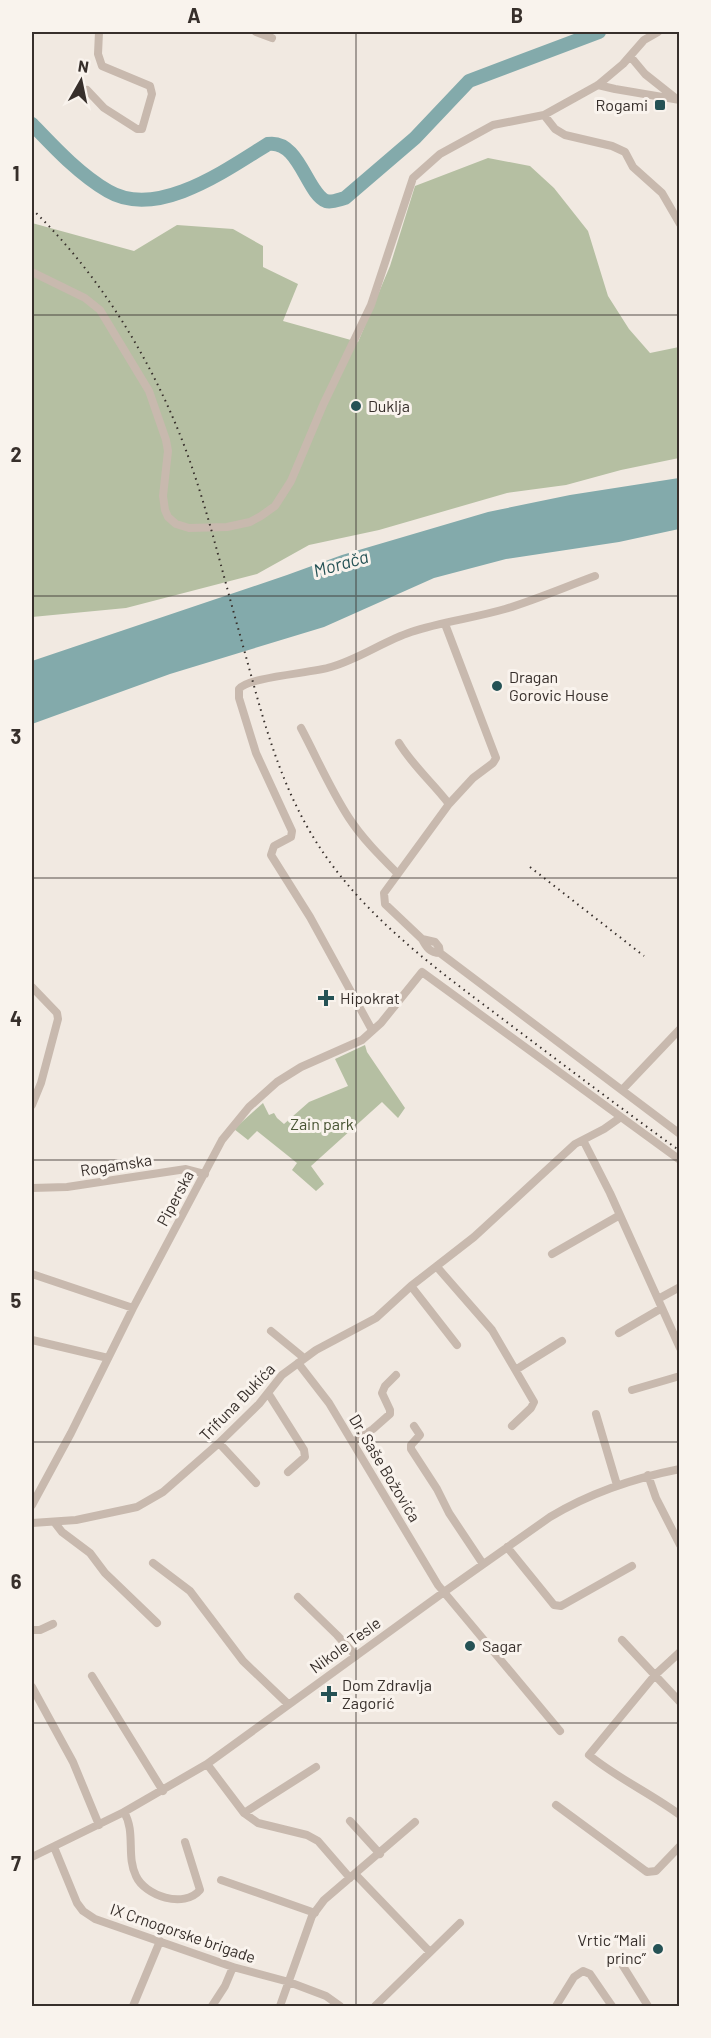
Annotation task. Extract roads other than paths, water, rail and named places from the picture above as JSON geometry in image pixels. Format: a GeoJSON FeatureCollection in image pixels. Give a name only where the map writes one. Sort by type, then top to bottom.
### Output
{"type":"FeatureCollection","features":[{"type":"Feature","properties":{"kind":"street"},"geometry":{"type":"LineString","coordinates":[[87,90],[104,108],[137,129],[142,129],[152,93],[150,86],[102,66],[98,54],[99,32]]}},
{"type":"Feature","properties":{"kind":"street"},"geometry":{"type":"LineString","coordinates":[[256,32],[272,38]]}},
{"type":"Feature","properties":{"kind":"street"},"geometry":{"type":"LineString","coordinates":[[32,272],[86,298],[100,310],[150,391],[168,451],[163,496],[168,517],[176,524],[189,528],[227,527],[246,523],[268,512],[281,498],[291,481],[323,405],[371,305],[413,178],[440,154],[493,125],[544,115],[598,85],[644,40],[658,32]]}},
{"type":"Feature","properties":{"kind":"street"},"geometry":{"type":"LineString","coordinates":[[630,56],[645,74],[678,99]]}},
{"type":"Feature","properties":{"kind":"street"},"geometry":{"type":"LineString","coordinates":[[598,85],[678,99]]}},
{"type":"Feature","properties":{"kind":"street"},"geometry":{"type":"LineString","coordinates":[[544,115],[552,126],[565,135],[612,146],[625,152],[633,168],[662,193],[680,224]]}},
{"type":"Feature","properties":{"kind":"street"},"geometry":{"type":"LineString","coordinates":[[372,1030],[310,917],[271,855],[274,846],[291,837],[292,831],[256,753],[239,698],[239,689],[243,684],[261,678],[284,677],[332,667],[395,638],[428,626],[507,609],[595,576]]}},
{"type":"Feature","properties":{"kind":"street"},"geometry":{"type":"LineString","coordinates":[[445,624],[496,759],[473,778],[449,804],[384,893],[383,900],[391,911],[422,939],[435,942],[440,953],[680,1134]]}},
{"type":"Feature","properties":{"kind":"street"},"geometry":{"type":"LineString","coordinates":[[301,728],[350,819],[380,856],[398,873]]}},
{"type":"Feature","properties":{"kind":"street"},"geometry":{"type":"LineString","coordinates":[[399,743],[409,759],[435,785],[449,804]]}},
{"type":"Feature","properties":{"kind":"street","name":"Piperska"},"geometry":{"type":"LineString","coordinates":[[32,1502],[71,1433],[133,1308],[222,1140],[249,1107],[291,1072],[362,1040],[381,1023],[423,970],[680,1160]]}},
{"type":"Feature","properties":{"kind":"street"},"geometry":{"type":"LineString","coordinates":[[32,987],[57,1013],[58,1019],[41,1083],[32,1105]]}},
{"type":"Feature","properties":{"kind":"street"},"geometry":{"type":"LineString","coordinates":[[622,1090],[680,1029]]}},
{"type":"Feature","properties":{"kind":"street","name":"Trifuna Đukića"},"geometry":{"type":"LineString","coordinates":[[32,1524],[55,1523],[97,1516],[147,1503],[163,1492],[219,1443],[268,1393],[282,1375],[316,1350],[376,1318],[411,1286],[474,1237],[575,1144],[621,1117]]}},
{"type":"Feature","properties":{"kind":"street"},"geometry":{"type":"LineString","coordinates":[[583,1140],[660,1304],[676,1329],[680,1348]]}},
{"type":"Feature","properties":{"kind":"street","name":"Rogamska"},"geometry":{"type":"LineString","coordinates":[[32,1188],[68,1187],[186,1169],[204,1174]]}},
{"type":"Feature","properties":{"kind":"street"},"geometry":{"type":"LineString","coordinates":[[552,1254],[620,1215]]}},
{"type":"Feature","properties":{"kind":"street"},"geometry":{"type":"LineString","coordinates":[[436,1267],[492,1330],[517,1369],[534,1402],[531,1408],[512,1426]]}},
{"type":"Feature","properties":{"kind":"street"},"geometry":{"type":"LineString","coordinates":[[32,1274],[133,1308]]}},
{"type":"Feature","properties":{"kind":"street"},"geometry":{"type":"LineString","coordinates":[[411,1286],[457,1345]]}},
{"type":"Feature","properties":{"kind":"street"},"geometry":{"type":"LineString","coordinates":[[619,1333],[680,1287]]}},
{"type":"Feature","properties":{"kind":"street","name":"Dr. Saše Božovića"},"geometry":{"type":"LineString","coordinates":[[271,1331],[301,1361],[329,1403],[444,1592],[560,1731]]}},
{"type":"Feature","properties":{"kind":"street"},"geometry":{"type":"LineString","coordinates":[[32,1340],[108,1358]]}},
{"type":"Feature","properties":{"kind":"street"},"geometry":{"type":"LineString","coordinates":[[517,1369],[562,1341]]}},
{"type":"Feature","properties":{"kind":"street"},"geometry":{"type":"LineString","coordinates":[[353,1442],[390,1414],[382,1393],[385,1386],[396,1375]]}},
{"type":"Feature","properties":{"kind":"street"},"geometry":{"type":"LineString","coordinates":[[632,1390],[680,1376]]}},
{"type":"Feature","properties":{"kind":"street"},"geometry":{"type":"LineString","coordinates":[[268,1393],[305,1455],[288,1472]]}},
{"type":"Feature","properties":{"kind":"street"},"geometry":{"type":"LineString","coordinates":[[596,1414],[617,1485]]}},
{"type":"Feature","properties":{"kind":"street"},"geometry":{"type":"LineString","coordinates":[[414,1426],[420,1435],[411,1445],[411,1449],[483,1564]]}},
{"type":"Feature","properties":{"kind":"street"},"geometry":{"type":"LineString","coordinates":[[219,1443],[256,1483]]}},
{"type":"Feature","properties":{"kind":"street","name":"Nikole Tesle"},"geometry":{"type":"LineString","coordinates":[[32,1857],[124,1812],[207,1764],[483,1564],[567,1507],[617,1485],[648,1475],[680,1469]]}},
{"type":"Feature","properties":{"kind":"street"},"geometry":{"type":"LineString","coordinates":[[648,1475],[656,1497],[680,1545]]}},
{"type":"Feature","properties":{"kind":"street"},"geometry":{"type":"LineString","coordinates":[[55,1523],[62,1532],[90,1553],[105,1573],[158,1623]]}},
{"type":"Feature","properties":{"kind":"street"},"geometry":{"type":"LineString","coordinates":[[507,1547],[557,1606],[561,1606],[632,1566]]}},
{"type":"Feature","properties":{"kind":"street"},"geometry":{"type":"LineString","coordinates":[[153,1563],[190,1591],[243,1661],[288,1704]]}},
{"type":"Feature","properties":{"kind":"street"},"geometry":{"type":"LineString","coordinates":[[298,1597],[356,1656]]}},
{"type":"Feature","properties":{"kind":"street"},"geometry":{"type":"LineString","coordinates":[[32,1630],[40,1630],[53,1624]]}},
{"type":"Feature","properties":{"kind":"street"},"geometry":{"type":"LineString","coordinates":[[622,1640],[680,1702]]}},
{"type":"Feature","properties":{"kind":"street"},"geometry":{"type":"LineString","coordinates":[[680,1652],[655,1675],[589,1755],[634,1787],[657,1798],[680,1815]]}},
{"type":"Feature","properties":{"kind":"street"},"geometry":{"type":"LineString","coordinates":[[92,1676],[163,1791]]}},
{"type":"Feature","properties":{"kind":"street"},"geometry":{"type":"LineString","coordinates":[[32,1687],[72,1762],[99,1825]]}},
{"type":"Feature","properties":{"kind":"street"},"geometry":{"type":"LineString","coordinates":[[207,1764],[244,1813],[258,1823],[307,1835],[318,1841],[430,1952]]}},
{"type":"Feature","properties":{"kind":"street"},"geometry":{"type":"LineString","coordinates":[[244,1813],[316,1767]]}},
{"type":"Feature","properties":{"kind":"street"},"geometry":{"type":"LineString","coordinates":[[556,1805],[647,1872],[656,1871],[680,1846]]}},
{"type":"Feature","properties":{"kind":"street"},"geometry":{"type":"LineString","coordinates":[[124,1812],[130,1825],[130,1847],[135,1874],[148,1891],[156,1895],[179,1898],[195,1894],[200,1890],[185,1842]]}},
{"type":"Feature","properties":{"kind":"street"},"geometry":{"type":"LineString","coordinates":[[350,1821],[380,1854]]}},
{"type":"Feature","properties":{"kind":"street"},"geometry":{"type":"LineString","coordinates":[[280,2007],[315,1912],[324,1900],[415,1822]]}},
{"type":"Feature","properties":{"kind":"street","name":"IX Crnogorske brigade"},"geometry":{"type":"LineString","coordinates":[[54,1847],[77,1903],[83,1911],[104,1922],[233,1967],[289,1982],[326,1996],[340,2007]]}},
{"type":"Feature","properties":{"kind":"street"},"geometry":{"type":"LineString","coordinates":[[221,1880],[315,1912]]}},
{"type":"Feature","properties":{"kind":"street"},"geometry":{"type":"LineString","coordinates":[[375,2007],[460,1923]]}},
{"type":"Feature","properties":{"kind":"street"},"geometry":{"type":"LineString","coordinates":[[133,2007],[160,1941]]}},
{"type":"Feature","properties":{"kind":"street"},"geometry":{"type":"LineString","coordinates":[[623,1966],[648,2007]]}},
{"type":"Feature","properties":{"kind":"street"},"geometry":{"type":"LineString","coordinates":[[213,2007],[233,1967]]}},
{"type":"Feature","properties":{"kind":"street"},"geometry":{"type":"LineString","coordinates":[[556,2007],[574,1977],[583,1971],[590,1974],[612,2007]]}},
{"type":"Feature","properties":{"kind":"water","name":"Morača"},"geometry":{"type":"Polygon","coordinates":[[[679,478],[679,529],[619,542],[506,559],[434,578],[324,627],[170,674],[32,724],[32,661],[342,555],[488,512],[570,495],[679,478]]]}},
{"type":"Feature","properties":{"kind":"waterway"},"geometry":{"type":"LineString","coordinates":[[32,124],[87,177],[108,191],[127,198],[148,200],[191,188],[268,144],[279,145],[287,150],[295,158],[319,196],[326,201],[333,201],[345,198],[415,138],[469,81],[599,32]]}},
{"type":"Feature","properties":{"kind":"railway"},"geometry":{"type":"LineString","coordinates":[[32,209],[55,232],[96,283],[132,338],[163,395],[186,450],[203,502],[261,710],[277,759],[297,807],[328,860],[374,913],[425,959],[680,1151]]}},
{"type":"Feature","properties":{"kind":"railway"},"geometry":{"type":"LineString","coordinates":[[530,867],[644,956]]}},
{"type":"Feature","properties":{"kind":"place","name":"Rogami"},"geometry":{"type":"Point","coordinates":[660,105]}},
{"type":"Feature","properties":{"kind":"place","name":"Duklja"},"geometry":{"type":"Point","coordinates":[356,406]}},
{"type":"Feature","properties":{"kind":"place","name":"Dragan Gorovic House"},"geometry":{"type":"Point","coordinates":[497,686]}},
{"type":"Feature","properties":{"kind":"place","name":"Hipokrat"},"geometry":{"type":"Point","coordinates":[326,998]}},
{"type":"Feature","properties":{"kind":"place","name":"Sagar"},"geometry":{"type":"Point","coordinates":[470,1646]}},
{"type":"Feature","properties":{"kind":"place","name":"Dom Zdravlja Zagorić"},"geometry":{"type":"Point","coordinates":[329,1694]}},
{"type":"Feature","properties":{"kind":"place","name":"Vrtic “Mali princ”"},"geometry":{"type":"Point","coordinates":[658,1949]}},
{"type":"Feature","properties":{"kind":"park label","name":"Zain park"},"geometry":{"type":"Point","coordinates":[322,1124]}}]}
